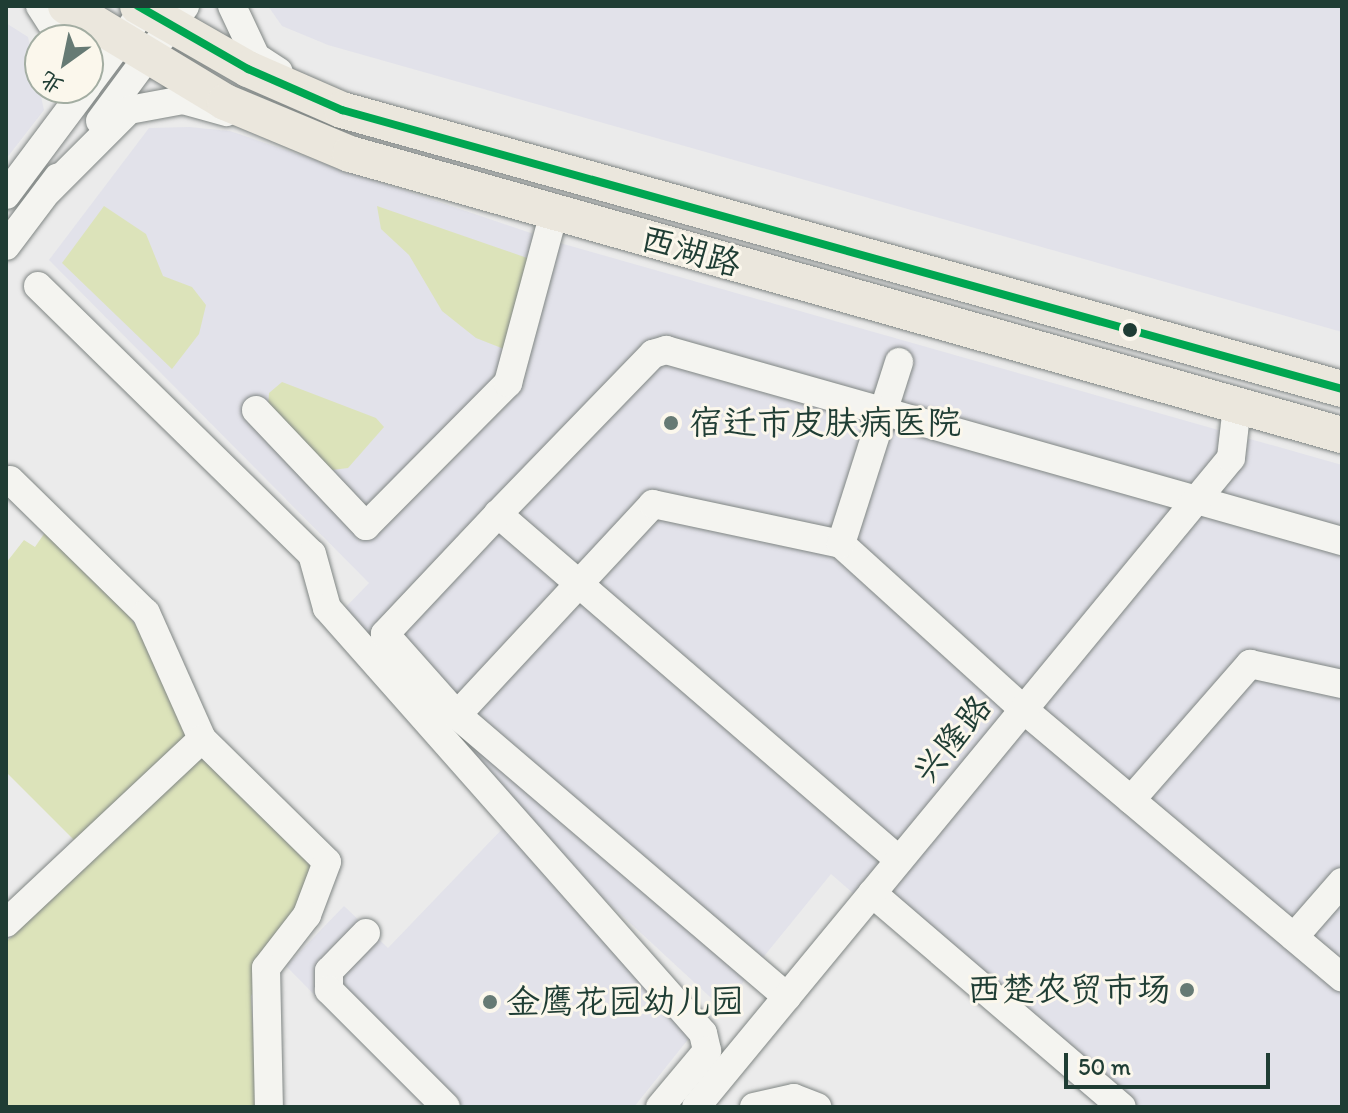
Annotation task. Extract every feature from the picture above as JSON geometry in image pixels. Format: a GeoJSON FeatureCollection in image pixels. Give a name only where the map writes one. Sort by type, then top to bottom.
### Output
{"type":"FeatureCollection","features":[{"type":"Feature","properties":{"kind":"main road","name":"西湖路"},"geometry":{"type":"LineString","coordinates":[[66,6],[134,52],[320,142],[554,212],[1342,435]]}},
{"type":"Feature","properties":{"kind":"main road","name":"西湖路"},"geometry":{"type":"LineString","coordinates":[[157,11],[330,105],[1342,389]]}},
{"type":"Feature","properties":{"kind":"street"},"geometry":{"type":"LineString","coordinates":[[40,6],[52,24]]}},
{"type":"Feature","properties":{"kind":"street"},"geometry":{"type":"LineString","coordinates":[[232,6],[256,57],[330,105]]}},
{"type":"Feature","properties":{"kind":"street"},"geometry":{"type":"LineString","coordinates":[[6,246],[48,191],[157,11]]}},
{"type":"Feature","properties":{"kind":"street"},"geometry":{"type":"LineString","coordinates":[[104,74],[134,52]]}},
{"type":"Feature","properties":{"kind":"street"},"geometry":{"type":"LineString","coordinates":[[48,191],[107,128],[156,100],[183,100],[320,142]]}},
{"type":"Feature","properties":{"kind":"street"},"geometry":{"type":"LineString","coordinates":[[14,184],[56,104]]}},
{"type":"Feature","properties":{"kind":"street"},"geometry":{"type":"LineString","coordinates":[[14,184],[74,104]]}},
{"type":"Feature","properties":{"kind":"street"},"geometry":{"type":"LineString","coordinates":[[256,410],[366,526],[508,383],[554,212]]}},
{"type":"Feature","properties":{"kind":"street"},"geometry":{"type":"LineString","coordinates":[[38,286],[312,554],[327,608],[703,1033],[707,1051],[660,1107]]}},
{"type":"Feature","properties":{"kind":"street"},"geometry":{"type":"LineString","coordinates":[[787,997],[457,715],[385,634],[653,354],[666,350],[1198,497],[1342,541]]}},
{"type":"Feature","properties":{"kind":"street"},"geometry":{"type":"LineString","coordinates":[[841,544],[899,362]]}},
{"type":"Feature","properties":{"kind":"street","name":"兴隆路"},"geometry":{"type":"LineString","coordinates":[[696,1107],[1231,458],[1237,406]]}},
{"type":"Feature","properties":{"kind":"street"},"geometry":{"type":"LineString","coordinates":[[10,480],[146,613],[202,739],[327,862],[307,915],[266,968],[269,1107]]}},
{"type":"Feature","properties":{"kind":"street"},"geometry":{"type":"LineString","coordinates":[[457,715],[576,583],[653,504],[841,544],[1023,709],[1342,978]]}},
{"type":"Feature","properties":{"kind":"street"},"geometry":{"type":"LineString","coordinates":[[498,514],[899,860]]}},
{"type":"Feature","properties":{"kind":"street"},"geometry":{"type":"LineString","coordinates":[[1131,800],[1250,664],[1342,684]]}},
{"type":"Feature","properties":{"kind":"street"},"geometry":{"type":"LineString","coordinates":[[6,923],[202,739]]}},
{"type":"Feature","properties":{"kind":"street"},"geometry":{"type":"LineString","coordinates":[[1294,937],[1342,882]]}},
{"type":"Feature","properties":{"kind":"street"},"geometry":{"type":"LineString","coordinates":[[872,893],[1122,1107]]}},
{"type":"Feature","properties":{"kind":"street"},"geometry":{"type":"LineString","coordinates":[[366,933],[329,971],[329,990],[446,1107]]}},
{"type":"Feature","properties":{"kind":"street"},"geometry":{"type":"LineString","coordinates":[[754,1107],[794,1098],[817,1107]]}},
{"type":"Feature","properties":{"kind":"shaded area"},"geometry":{"type":"Polygon","coordinates":[[[268,6],[1342,6],[1342,332],[328,45],[282,26],[268,6]]]}},
{"type":"Feature","properties":{"kind":"shaded area"},"geometry":{"type":"Polygon","coordinates":[[[6,23],[24,34],[24,104],[43,104],[44,110],[6,159],[6,23]]]}},
{"type":"Feature","properties":{"kind":"shaded area"},"geometry":{"type":"Polygon","coordinates":[[[189,127],[230,131],[560,243],[1342,465],[1342,1107],[1099,1107],[831,874],[722,1008],[536,836],[342,611],[369,583],[49,260],[149,128],[189,127]]]}},
{"type":"Feature","properties":{"kind":"shaded area","name":"金鹰花园幼儿园"},"geometry":{"type":"Polygon","coordinates":[[[505,826],[690,1037],[634,1107],[425,1107],[286,966],[344,906],[388,948],[505,826]]]}},
{"type":"Feature","properties":{"kind":"green space"},"geometry":{"type":"Polygon","coordinates":[[[104,206],[146,234],[163,276],[192,287],[206,305],[199,334],[172,369],[62,263],[104,206]]]}},
{"type":"Feature","properties":{"kind":"green space"},"geometry":{"type":"Polygon","coordinates":[[[377,206],[533,260],[509,351],[476,338],[442,311],[409,255],[381,229],[377,206]]]}},
{"type":"Feature","properties":{"kind":"green space"},"geometry":{"type":"Polygon","coordinates":[[[282,382],[376,418],[384,427],[348,468],[332,470],[268,408],[269,393],[282,382]]]}},
{"type":"Feature","properties":{"kind":"green space"},"geometry":{"type":"Polygon","coordinates":[[[46,531],[121,604],[149,645],[168,692],[309,856],[312,875],[251,996],[257,1107],[6,1107],[6,942],[104,846],[74,840],[6,772],[6,563],[24,540],[35,547],[46,531]]]}},
{"type":"Feature","properties":{"kind":"transit line"},"geometry":{"type":"LineString","coordinates":[[138,6],[248,69],[342,110],[1342,389]]}},
{"type":"Feature","properties":{"kind":"place","name":"宿迁市皮肤病医院"},"geometry":{"type":"Point","coordinates":[671,423]}},
{"type":"Feature","properties":{"kind":"place","name":"西楚农贸市场"},"geometry":{"type":"Point","coordinates":[1187,990]}},
{"type":"Feature","properties":{"kind":"place","name":"金鹰花园幼儿园"},"geometry":{"type":"Point","coordinates":[490,1002]}}]}
